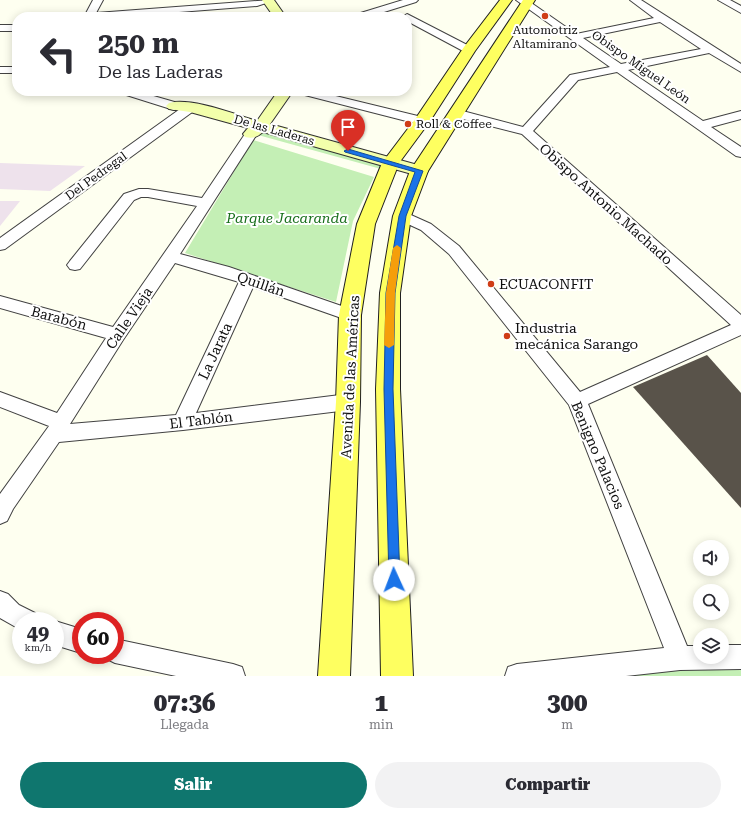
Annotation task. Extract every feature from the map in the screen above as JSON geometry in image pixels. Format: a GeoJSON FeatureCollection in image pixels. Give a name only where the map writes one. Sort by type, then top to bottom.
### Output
{"type":"FeatureCollection","features":[{"type":"Feature","properties":{"kind":"main road","name":"Avenida de las Américas"},"geometry":{"type":"LineString","coordinates":[[334,676],[348,402],[350,315],[366,224],[388,169],[469,50],[506,0]]}},
{"type":"Feature","properties":{"kind":"main road"},"geometry":{"type":"LineString","coordinates":[[262,1],[265,12]]}},
{"type":"Feature","properties":{"kind":"main road"},"geometry":{"type":"LineString","coordinates":[[262,1],[274,12]]}},
{"type":"Feature","properties":{"kind":"main road"},"geometry":{"type":"LineString","coordinates":[[397,676],[388,389],[390,293],[402,216],[417,176],[525,1]]}},
{"type":"Feature","properties":{"kind":"main road","name":"Calle Vieja"},"geometry":{"type":"LineString","coordinates":[[255,128],[271,96]]}},
{"type":"Feature","properties":{"kind":"main road","name":"Calle Vieja"},"geometry":{"type":"LineString","coordinates":[[255,128],[282,96]]}},
{"type":"Feature","properties":{"kind":"main road","name":"De las Laderas"},"geometry":{"type":"LineString","coordinates":[[180,104],[388,169],[417,176]]}},
{"type":"Feature","properties":{"kind":"street"},"geometry":{"type":"LineString","coordinates":[[92,12],[98,0]]}},
{"type":"Feature","properties":{"kind":"street"},"geometry":{"type":"LineString","coordinates":[[375,12],[413,0]]}},
{"type":"Feature","properties":{"kind":"street"},"geometry":{"type":"LineString","coordinates":[[635,0],[741,69]]}},
{"type":"Feature","properties":{"kind":"street"},"geometry":{"type":"LineString","coordinates":[[723,0],[741,10]]}},
{"type":"Feature","properties":{"kind":"street"},"geometry":{"type":"LineString","coordinates":[[180,12],[262,1]]}},
{"type":"Feature","properties":{"kind":"street","name":"Obispo Miguel León"},"geometry":{"type":"LineString","coordinates":[[525,1],[741,153]]}},
{"type":"Feature","properties":{"kind":"street"},"geometry":{"type":"LineString","coordinates":[[388,8],[396,12]]}},
{"type":"Feature","properties":{"kind":"street"},"geometry":{"type":"LineString","coordinates":[[575,37],[662,19]]}},
{"type":"Feature","properties":{"kind":"street"},"geometry":{"type":"LineString","coordinates":[[412,20],[469,50]]}},
{"type":"Feature","properties":{"kind":"street"},"geometry":{"type":"LineString","coordinates":[[0,28],[12,28]]}},
{"type":"Feature","properties":{"kind":"street"},"geometry":{"type":"LineString","coordinates":[[526,131],[574,77],[618,67],[710,50]]}},
{"type":"Feature","properties":{"kind":"street"},"geometry":{"type":"LineString","coordinates":[[0,70],[12,70]]}},
{"type":"Feature","properties":{"kind":"street","name":"De las Laderas"},"geometry":{"type":"LineString","coordinates":[[140,96],[157,101],[180,104]]}},
{"type":"Feature","properties":{"kind":"street"},"geometry":{"type":"LineString","coordinates":[[324,96],[422,121]]}},
{"type":"Feature","properties":{"kind":"street"},"geometry":{"type":"LineString","coordinates":[[346,101],[350,96]]}},
{"type":"Feature","properties":{"kind":"street","name":"Del Pedregal"},"geometry":{"type":"LineString","coordinates":[[0,245],[180,104]]}},
{"type":"Feature","properties":{"kind":"street","name":"Obispo Antonio Machado"},"geometry":{"type":"LineString","coordinates":[[455,113],[526,131],[741,326]]}},
{"type":"Feature","properties":{"kind":"street"},"geometry":{"type":"LineString","coordinates":[[703,126],[741,115]]}},
{"type":"Feature","properties":{"kind":"street","name":"Calle Vieja"},"geometry":{"type":"LineString","coordinates":[[2,505],[58,428],[117,335],[171,257],[255,128]]}},
{"type":"Feature","properties":{"kind":"street"},"geometry":{"type":"LineString","coordinates":[[75,265],[129,196],[139,193],[148,193],[205,203]]}},
{"type":"Feature","properties":{"kind":"street","name":"Benigno Palacios"},"geometry":{"type":"LineString","coordinates":[[402,216],[426,227],[454,250],[577,401],[680,658]]}},
{"type":"Feature","properties":{"kind":"street","name":"Quillán"},"geometry":{"type":"LineString","coordinates":[[171,257],[224,271],[350,315]]}},
{"type":"Feature","properties":{"kind":"street","name":"La Jarata"},"geometry":{"type":"LineString","coordinates":[[183,422],[190,403],[248,280]]}},
{"type":"Feature","properties":{"kind":"street","name":"Barabón"},"geometry":{"type":"LineString","coordinates":[[0,302],[98,328],[117,335]]}},
{"type":"Feature","properties":{"kind":"street"},"geometry":{"type":"LineString","coordinates":[[577,401],[741,326]]}},
{"type":"Feature","properties":{"kind":"street","name":"El Tablón"},"geometry":{"type":"LineString","coordinates":[[0,399],[58,428],[183,422],[348,402]]}},
{"type":"Feature","properties":{"kind":"street"},"geometry":{"type":"LineString","coordinates":[[0,602],[12,614]]}},
{"type":"Feature","properties":{"kind":"street"},"geometry":{"type":"LineString","coordinates":[[124,653],[232,676]]}},
{"type":"Feature","properties":{"kind":"street"},"geometry":{"type":"LineString","coordinates":[[516,676],[680,658],[741,657]]}},
{"type":"Feature","properties":{"kind":"shaded area"},"geometry":{"type":"Polygon","coordinates":[[[0,163],[85,166],[50,191],[0,189],[0,163]]]}},
{"type":"Feature","properties":{"kind":"shaded area"},"geometry":{"type":"Polygon","coordinates":[[[0,201],[20,201],[0,226],[0,201]]]}},
{"type":"Feature","properties":{"kind":"green space"},"geometry":{"type":"Polygon","coordinates":[[[263,129],[385,163],[381,169],[258,135],[263,129]]]}},
{"type":"Feature","properties":{"kind":"green space","name":"Parque Jacaranda"},"geometry":{"type":"Polygon","coordinates":[[[253,140],[374,177],[353,221],[336,302],[185,253],[253,140]]]}},
{"type":"Feature","properties":{"kind":"green space"},"geometry":{"type":"Polygon","coordinates":[[[741,665],[741,676],[571,676],[741,665]]]}},
{"type":"Feature","properties":{"kind":"building"},"geometry":{"type":"Polygon","coordinates":[[[707,355],[741,393],[741,508],[633,387],[707,355]]]}},
{"type":"Feature","properties":{"kind":"slow traffic"},"geometry":{"type":"LineString","coordinates":[[389,345],[390,293],[397,248]]}},
{"type":"Feature","properties":{"kind":"place","name":"Automotriz Altamirano"},"geometry":{"type":"Point","coordinates":[545,16]}},
{"type":"Feature","properties":{"kind":"place","name":"Roll & Coffee"},"geometry":{"type":"Point","coordinates":[408,124]}},
{"type":"Feature","properties":{"kind":"place","name":"ECUACONFIT"},"geometry":{"type":"Point","coordinates":[491,284]}},
{"type":"Feature","properties":{"kind":"place","name":"Industria mecánica Sarango"},"geometry":{"type":"Point","coordinates":[507,336]}},
{"type":"Feature","properties":{"kind":"route"},"geometry":{"type":"LineString","coordinates":[[348,151],[419,171],[402,216],[390,293],[388,389],[394,580]]}}]}
